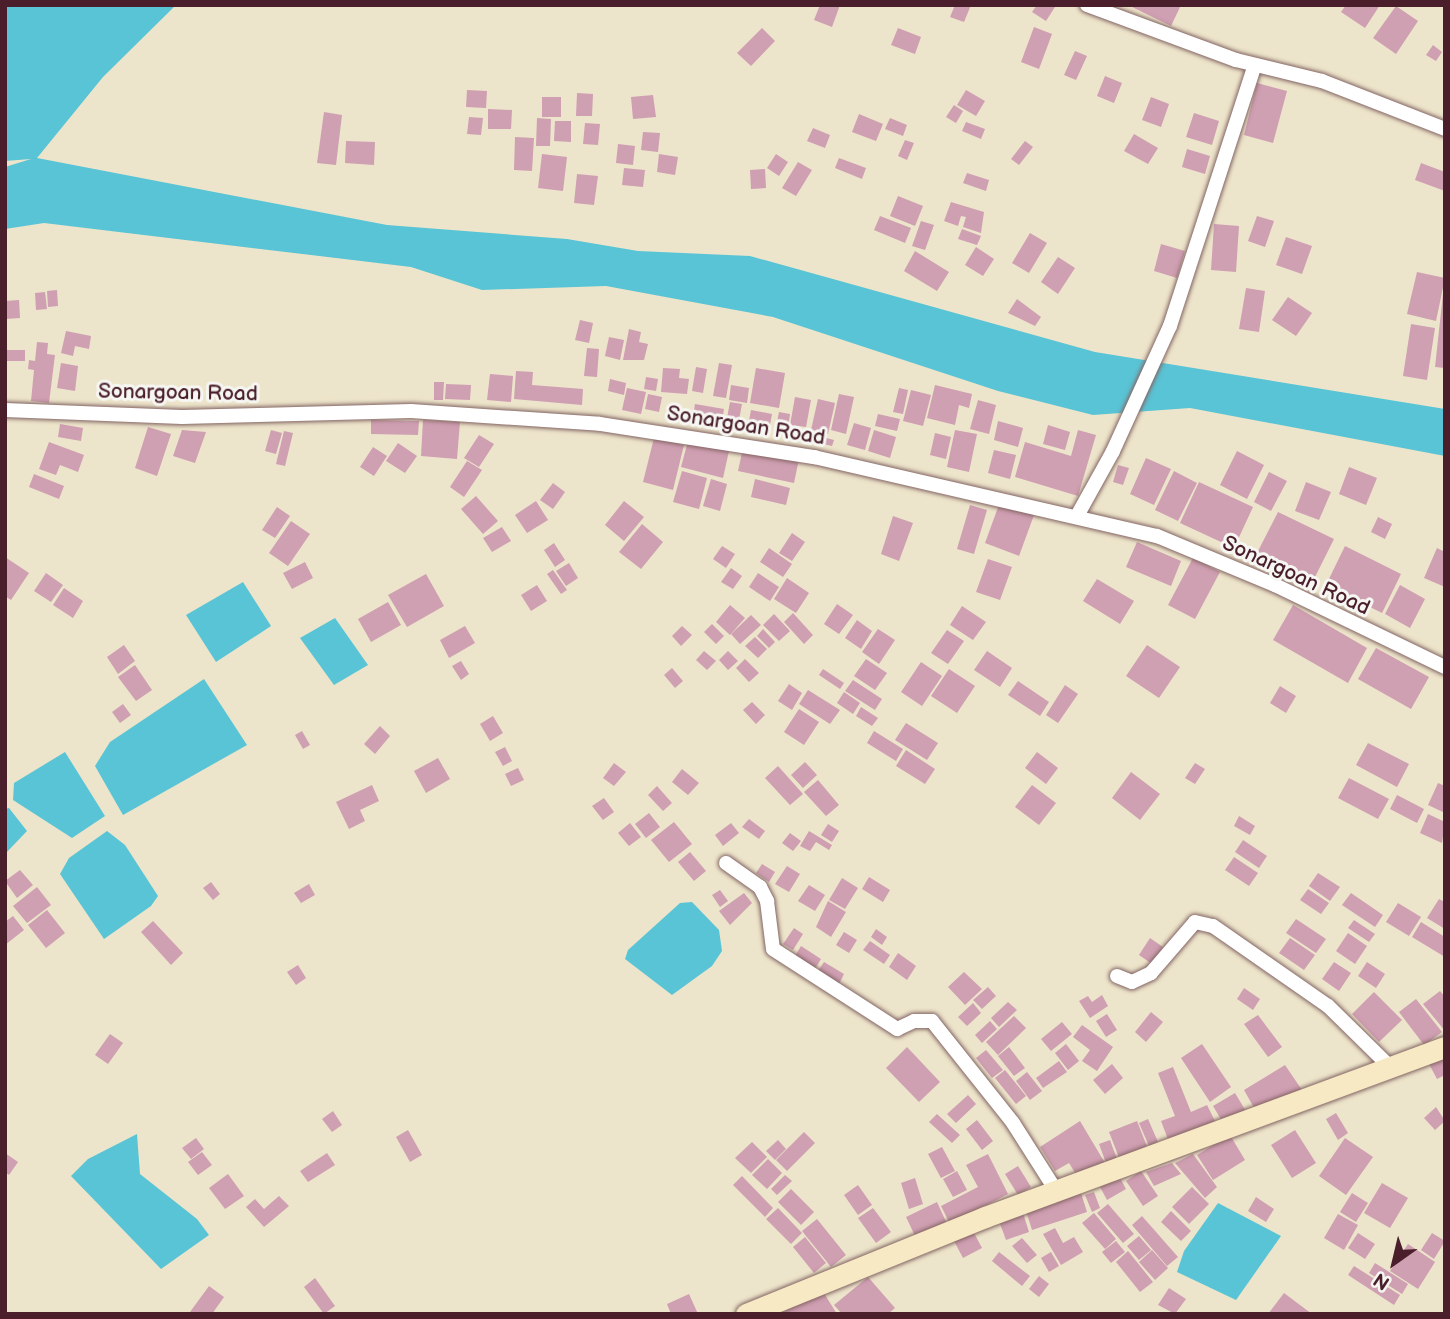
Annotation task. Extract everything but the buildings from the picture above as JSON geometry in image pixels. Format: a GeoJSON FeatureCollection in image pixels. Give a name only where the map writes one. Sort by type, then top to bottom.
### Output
{"type":"FeatureCollection","features":[{"type":"Feature","properties":{"kind":"main road"},"geometry":{"type":"LineString","coordinates":[[746,1314],[1057,1192],[1445,1046]]}},
{"type":"Feature","properties":{"kind":"street"},"geometry":{"type":"LineString","coordinates":[[1087,5],[1255,65],[1322,81],[1445,129]]}},
{"type":"Feature","properties":{"kind":"street"},"geometry":{"type":"LineString","coordinates":[[1077,516],[1113,451],[1170,326],[1255,65]]}},
{"type":"Feature","properties":{"kind":"street","name":"Sonargoan Road"},"geometry":{"type":"LineString","coordinates":[[5,410],[182,417],[411,411],[600,424],[814,457],[1077,516],[1180,546],[1275,585],[1445,667]]}},
{"type":"Feature","properties":{"kind":"street"},"geometry":{"type":"LineString","coordinates":[[726,863],[760,887],[767,901],[773,949],[897,1029],[914,1021],[932,1021],[1013,1123],[1057,1192]]}},
{"type":"Feature","properties":{"kind":"street"},"geometry":{"type":"LineString","coordinates":[[1117,976],[1132,982],[1152,973],[1195,922],[1213,926],[1328,1006],[1391,1068]]}},
{"type":"Feature","properties":{"kind":"water"},"geometry":{"type":"Polygon","coordinates":[[[5,5],[176,5],[103,77],[37,158],[387,225],[567,239],[638,251],[750,256],[1095,352],[1445,409],[1445,456],[1190,408],[1093,415],[998,391],[773,317],[606,286],[482,290],[411,267],[44,223],[5,229],[5,167],[31,159],[5,161],[5,5]]]}},
{"type":"Feature","properties":{"kind":"water"},"geometry":{"type":"Polygon","coordinates":[[[243,582],[271,626],[216,662],[186,615],[243,582]]]}},
{"type":"Feature","properties":{"kind":"water"},"geometry":{"type":"Polygon","coordinates":[[[335,618],[368,665],[334,685],[300,638],[335,618]]]}},
{"type":"Feature","properties":{"kind":"water"},"geometry":{"type":"Polygon","coordinates":[[[204,679],[247,745],[123,815],[95,766],[110,742],[204,679]]]}},
{"type":"Feature","properties":{"kind":"water"},"geometry":{"type":"Polygon","coordinates":[[[65,752],[105,816],[72,838],[13,800],[14,783],[65,752]]]}},
{"type":"Feature","properties":{"kind":"water"},"geometry":{"type":"Polygon","coordinates":[[[9,808],[27,831],[5,854],[5,809],[9,808]]]}},
{"type":"Feature","properties":{"kind":"water"},"geometry":{"type":"Polygon","coordinates":[[[107,831],[125,845],[158,896],[151,906],[104,939],[60,874],[69,858],[107,831]]]}},
{"type":"Feature","properties":{"kind":"water"},"geometry":{"type":"Polygon","coordinates":[[[692,902],[719,930],[722,951],[712,966],[672,995],[625,959],[628,950],[680,903],[692,902]]]}},
{"type":"Feature","properties":{"kind":"water"},"geometry":{"type":"Polygon","coordinates":[[[137,1134],[140,1174],[197,1219],[209,1235],[161,1269],[71,1176],[88,1159],[137,1134]]]}},
{"type":"Feature","properties":{"kind":"water"},"geometry":{"type":"Polygon","coordinates":[[[1218,1203],[1281,1236],[1236,1300],[1177,1272],[1184,1251],[1218,1203]]]}}]}
